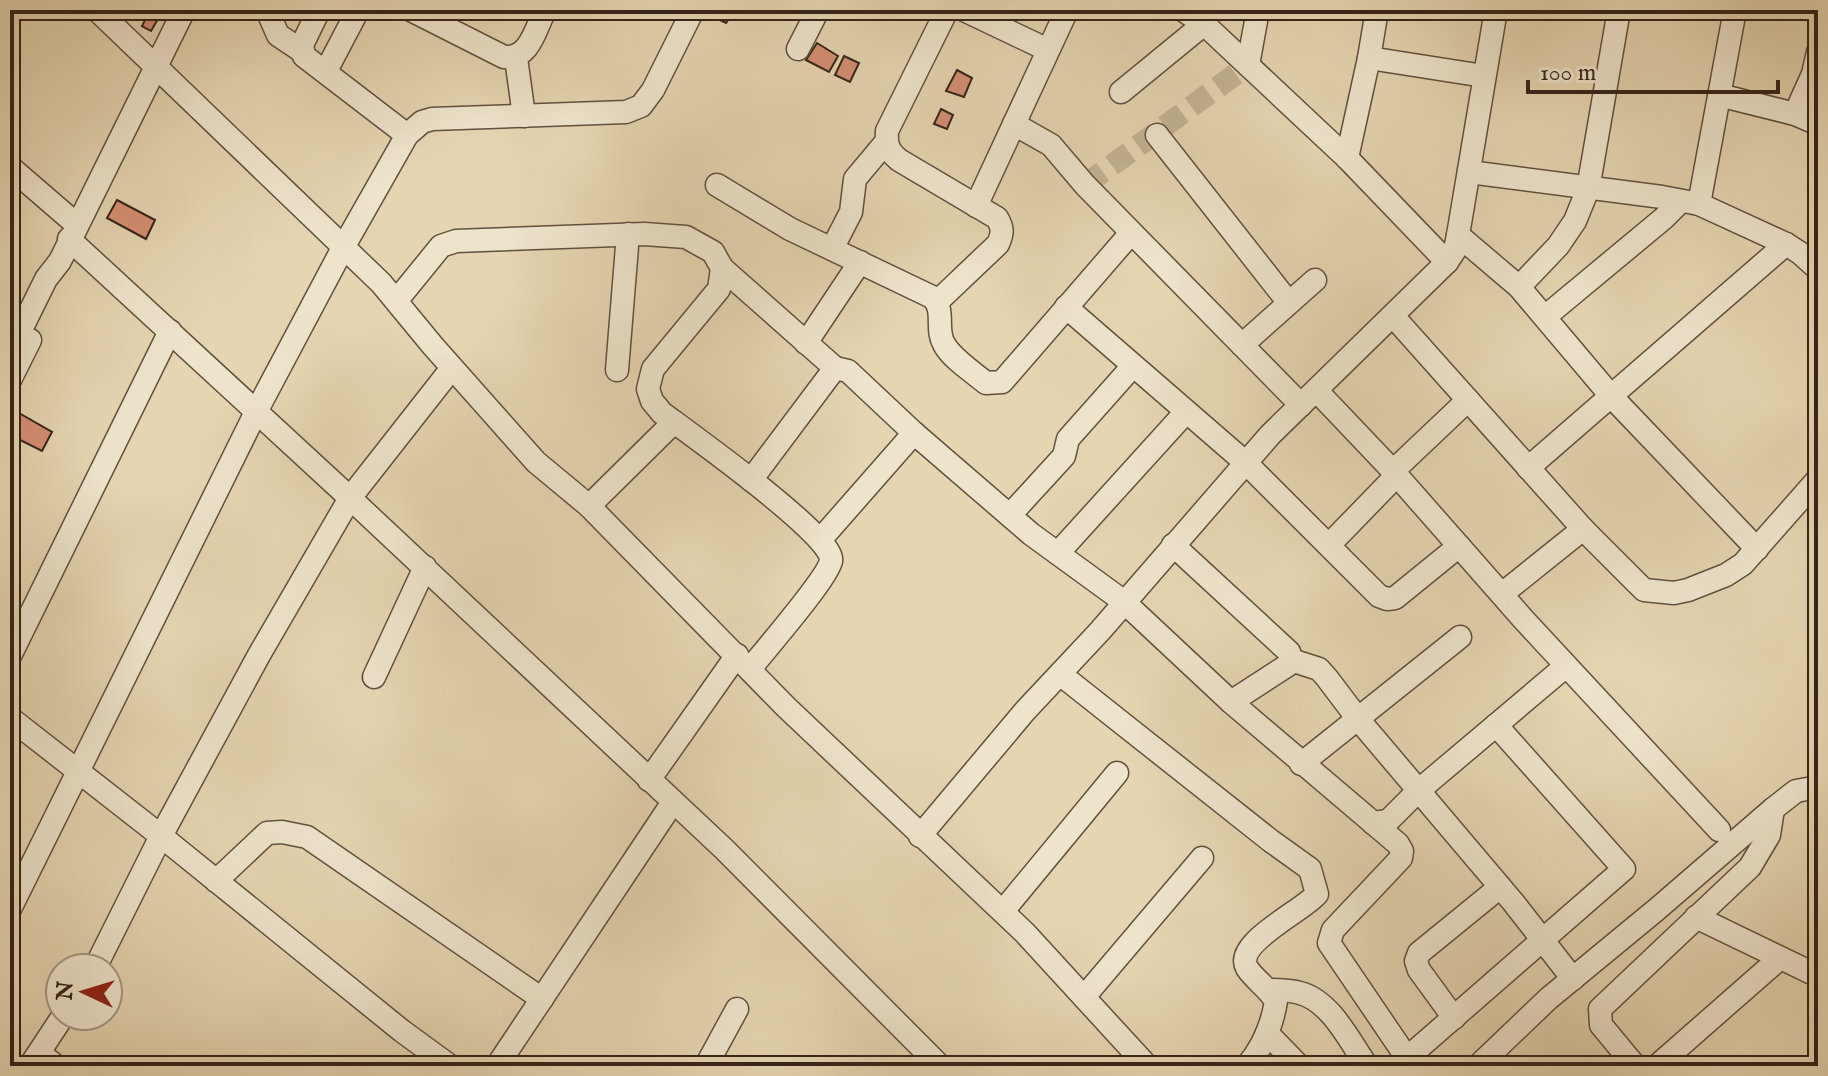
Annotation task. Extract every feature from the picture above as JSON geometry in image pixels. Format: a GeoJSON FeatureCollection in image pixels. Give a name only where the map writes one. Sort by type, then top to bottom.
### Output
{"type":"FeatureCollection","features":[{"type":"Feature","properties":{"kind":"street"},"geometry":{"type":"LineString","coordinates":[[97,10],[344,246],[397,300],[452,368],[536,462],[589,506],[920,836],[1003,911],[1147,1066]]}},
{"type":"Feature","properties":{"kind":"street"},"geometry":{"type":"LineString","coordinates":[[10,352],[46,279],[60,261],[184,10]]}},
{"type":"Feature","properties":{"kind":"street"},"geometry":{"type":"LineString","coordinates":[[267,10],[278,35],[407,135]]}},
{"type":"Feature","properties":{"kind":"street"},"geometry":{"type":"LineString","coordinates":[[302,51],[319,10]]}},
{"type":"Feature","properties":{"kind":"street"},"geometry":{"type":"LineString","coordinates":[[326,71],[358,10]]}},
{"type":"Feature","properties":{"kind":"street"},"geometry":{"type":"LineString","coordinates":[[411,10],[504,57],[516,58],[524,53],[545,10]]}},
{"type":"Feature","properties":{"kind":"street"},"geometry":{"type":"LineString","coordinates":[[10,909],[256,412],[407,135],[422,122],[432,119],[626,112],[641,106],[653,90],[693,10]]}},
{"type":"Feature","properties":{"kind":"street"},"geometry":{"type":"LineString","coordinates":[[798,49],[818,10]]}},
{"type":"Feature","properties":{"kind":"street"},"geometry":{"type":"LineString","coordinates":[[937,302],[998,244],[1002,235],[1002,226],[997,218],[899,160],[890,153],[886,142],[887,131],[947,10]]}},
{"type":"Feature","properties":{"kind":"street"},"geometry":{"type":"LineString","coordinates":[[964,10],[1048,50]]}},
{"type":"Feature","properties":{"kind":"street"},"geometry":{"type":"LineString","coordinates":[[976,206],[1067,10]]}},
{"type":"Feature","properties":{"kind":"street"},"geometry":{"type":"LineString","coordinates":[[1183,10],[1204,24],[1347,158],[1447,262]]}},
{"type":"Feature","properties":{"kind":"street"},"geometry":{"type":"LineString","coordinates":[[1248,65],[1258,10]]}},
{"type":"Feature","properties":{"kind":"street"},"geometry":{"type":"LineString","coordinates":[[1347,158],[1377,10]]}},
{"type":"Feature","properties":{"kind":"street"},"geometry":{"type":"LineString","coordinates":[[920,836],[1025,711],[1246,463],[1447,262],[1455,250],[1458,235],[1496,10]]}},
{"type":"Feature","properties":{"kind":"street"},"geometry":{"type":"LineString","coordinates":[[1519,287],[1558,246],[1575,221],[1588,189],[1619,10]]}},
{"type":"Feature","properties":{"kind":"street"},"geometry":{"type":"LineString","coordinates":[[1546,316],[1664,218],[1690,203],[1719,95],[1735,10]]}},
{"type":"Feature","properties":{"kind":"street"},"geometry":{"type":"LineString","coordinates":[[1121,92],[1204,24]]}},
{"type":"Feature","properties":{"kind":"street"},"geometry":{"type":"LineString","coordinates":[[1795,114],[1813,74],[1818,52]]}},
{"type":"Feature","properties":{"kind":"street"},"geometry":{"type":"LineString","coordinates":[[516,58],[524,116]]}},
{"type":"Feature","properties":{"kind":"street"},"geometry":{"type":"LineString","coordinates":[[1369,58],[1484,76]]}},
{"type":"Feature","properties":{"kind":"street"},"geometry":{"type":"LineString","coordinates":[[1719,95],[1795,114],[1818,124]]}},
{"type":"Feature","properties":{"kind":"street"},"geometry":{"type":"LineString","coordinates":[[1014,124],[1051,145],[1085,185],[1242,345],[1395,473],[1566,666],[1719,830]]}},
{"type":"Feature","properties":{"kind":"street"},"geometry":{"type":"LineString","coordinates":[[1157,135],[1289,303]]}},
{"type":"Feature","properties":{"kind":"street"},"geometry":{"type":"LineString","coordinates":[[832,249],[851,212],[855,179],[886,142]]}},
{"type":"Feature","properties":{"kind":"street"},"geometry":{"type":"LineString","coordinates":[[10,167],[170,331],[724,849],[940,1066]]}},
{"type":"Feature","properties":{"kind":"street"},"geometry":{"type":"LineString","coordinates":[[1469,172],[1690,203],[1786,244],[1818,269]]}},
{"type":"Feature","properties":{"kind":"street"},"geometry":{"type":"LineString","coordinates":[[717,185],[790,229],[932,297],[940,308],[939,329],[945,347],[986,383],[994,384],[1002,382],[1131,233]]}},
{"type":"Feature","properties":{"kind":"street"},"geometry":{"type":"LineString","coordinates":[[397,300],[441,246],[456,241],[628,234],[686,237],[713,252],[722,268],[806,343],[835,368],[848,371],[914,433],[1010,515],[1123,601],[1301,764],[1398,844],[1401,858],[1333,930],[1329,943],[1403,1062],[1624,869],[1496,725]]}},
{"type":"Feature","properties":{"kind":"street"},"geometry":{"type":"LineString","coordinates":[[617,370],[628,234]]}},
{"type":"Feature","properties":{"kind":"street"},"geometry":{"type":"LineString","coordinates":[[1458,235],[1519,287],[1611,396],[1757,549]]}},
{"type":"Feature","properties":{"kind":"street"},"geometry":{"type":"LineString","coordinates":[[1528,468],[1786,244]]}},
{"type":"Feature","properties":{"kind":"street"},"geometry":{"type":"LineString","coordinates":[[10,380],[60,279],[60,261]]}},
{"type":"Feature","properties":{"kind":"street"},"geometry":{"type":"LineString","coordinates":[[806,343],[860,262]]}},
{"type":"Feature","properties":{"kind":"street"},"geometry":{"type":"LineString","coordinates":[[649,780],[743,662],[812,591],[831,562],[831,552],[821,539],[652,401],[648,389],[653,369],[719,289],[722,268]]}},
{"type":"Feature","properties":{"kind":"street"},"geometry":{"type":"LineString","coordinates":[[1242,345],[1315,280]]}},
{"type":"Feature","properties":{"kind":"street"},"geometry":{"type":"LineString","coordinates":[[1066,307],[1246,463],[1379,596],[1395,598],[1459,546]]}},
{"type":"Feature","properties":{"kind":"street"},"geometry":{"type":"LineString","coordinates":[[1393,316],[1583,529],[1636,584],[1655,592],[1688,590],[1726,575],[1743,564],[1817,481]]}},
{"type":"Feature","properties":{"kind":"street"},"geometry":{"type":"LineString","coordinates":[[10,656],[170,331]]}},
{"type":"Feature","properties":{"kind":"street"},"geometry":{"type":"LineString","coordinates":[[1010,515],[1064,456],[1068,439],[1132,367]]}},
{"type":"Feature","properties":{"kind":"street"},"geometry":{"type":"LineString","coordinates":[[103,952],[161,836],[259,655],[350,498],[452,368]]}},
{"type":"Feature","properties":{"kind":"street"},"geometry":{"type":"LineString","coordinates":[[751,480],[835,368]]}},
{"type":"Feature","properties":{"kind":"street"},"geometry":{"type":"LineString","coordinates":[[1329,545],[1468,400]]}},
{"type":"Feature","properties":{"kind":"street"},"geometry":{"type":"LineString","coordinates":[[1058,553],[1185,413]]}},
{"type":"Feature","properties":{"kind":"street"},"geometry":{"type":"LineString","coordinates":[[589,506],[674,422]]}},
{"type":"Feature","properties":{"kind":"street"},"geometry":{"type":"LineString","coordinates":[[821,539],[914,433]]}},
{"type":"Feature","properties":{"kind":"street"},"geometry":{"type":"LineString","coordinates":[[1502,594],[1583,529]]}},
{"type":"Feature","properties":{"kind":"street"},"geometry":{"type":"LineString","coordinates":[[1173,545],[1289,652],[1291,660],[1288,665],[1231,702]]}},
{"type":"Feature","properties":{"kind":"street"},"geometry":{"type":"LineString","coordinates":[[374,677],[425,567]]}},
{"type":"Feature","properties":{"kind":"street"},"geometry":{"type":"LineString","coordinates":[[1301,764],[1460,637]]}},
{"type":"Feature","properties":{"kind":"street"},"geometry":{"type":"LineString","coordinates":[[1291,660],[1319,669],[1573,979]]}},
{"type":"Feature","properties":{"kind":"street"},"geometry":{"type":"LineString","coordinates":[[1373,823],[1388,821],[1418,791],[1566,666]]}},
{"type":"Feature","properties":{"kind":"street"},"geometry":{"type":"LineString","coordinates":[[1060,674],[1310,869],[1317,894],[1246,950],[1244,959],[1248,969],[1276,1001],[1261,1049],[1247,1066]]}},
{"type":"Feature","properties":{"kind":"street"},"geometry":{"type":"LineString","coordinates":[[10,718],[450,1066]]}},
{"type":"Feature","properties":{"kind":"street"},"geometry":{"type":"LineString","coordinates":[[1003,911],[1117,773]]}},
{"type":"Feature","properties":{"kind":"street"},"geometry":{"type":"LineString","coordinates":[[1478,1066],[1548,999],[1773,809],[1796,791],[1818,787]]}},
{"type":"Feature","properties":{"kind":"street"},"geometry":{"type":"LineString","coordinates":[[497,1066],[673,802]]}},
{"type":"Feature","properties":{"kind":"street"},"geometry":{"type":"LineString","coordinates":[[1635,1066],[1601,1025],[1600,1009],[1750,867],[1769,835],[1773,809]]}},
{"type":"Feature","properties":{"kind":"street"},"geometry":{"type":"LineString","coordinates":[[216,881],[267,833],[282,832],[307,837],[542,999]]}},
{"type":"Feature","properties":{"kind":"street"},"geometry":{"type":"LineString","coordinates":[[1084,997],[1202,858]]}},
{"type":"Feature","properties":{"kind":"street"},"geometry":{"type":"LineString","coordinates":[[1454,1018],[1419,970],[1416,961],[1419,953],[1500,887]]}},
{"type":"Feature","properties":{"kind":"street"},"geometry":{"type":"LineString","coordinates":[[1696,917],[1818,976]]}},
{"type":"Feature","properties":{"kind":"street"},"geometry":{"type":"LineString","coordinates":[[1657,1066],[1780,958]]}},
{"type":"Feature","properties":{"kind":"street"},"geometry":{"type":"LineString","coordinates":[[1269,990],[1310,996],[1327,1011],[1367,1066]]}},
{"type":"Feature","properties":{"kind":"street"},"geometry":{"type":"LineString","coordinates":[[709,1065],[737,1009]]}},
{"type":"Feature","properties":{"kind":"street"},"geometry":{"type":"LineString","coordinates":[[41,1062],[55,1032]]}},
{"type":"Feature","properties":{"kind":"street"},"geometry":{"type":"LineString","coordinates":[[1267,1033],[1299,1066]]}},
{"type":"Feature","properties":{"kind":"building"},"geometry":{"type":"Polygon","coordinates":[[[150,10],[162,12],[151,31],[142,26],[150,10]]]}},
{"type":"Feature","properties":{"kind":"building"},"geometry":{"type":"Polygon","coordinates":[[[704,10],[735,10],[726,23],[704,10]]]}},
{"type":"Feature","properties":{"kind":"building"},"geometry":{"type":"Polygon","coordinates":[[[817,43],[838,56],[829,72],[806,60],[817,43]]]}},
{"type":"Feature","properties":{"kind":"building"},"geometry":{"type":"Polygon","coordinates":[[[844,56],[859,63],[850,82],[835,75],[844,56]]]}},
{"type":"Feature","properties":{"kind":"building"},"geometry":{"type":"Polygon","coordinates":[[[957,70],[972,78],[964,97],[946,91],[957,70]]]}},
{"type":"Feature","properties":{"kind":"building"},"geometry":{"type":"Polygon","coordinates":[[[941,109],[953,115],[947,129],[934,124],[941,109]]]}},
{"type":"Feature","properties":{"kind":"building"},"geometry":{"type":"Polygon","coordinates":[[[117,200],[155,220],[146,239],[107,218],[117,200]]]}},
{"type":"Feature","properties":{"kind":"building"},"geometry":{"type":"Polygon","coordinates":[[[19,413],[52,432],[42,451],[10,435],[19,413]]]}},
{"type":"Feature","properties":{"kind":"tunnel"},"geometry":{"type":"LineString","coordinates":[[1085,185],[1248,65]]}}]}
